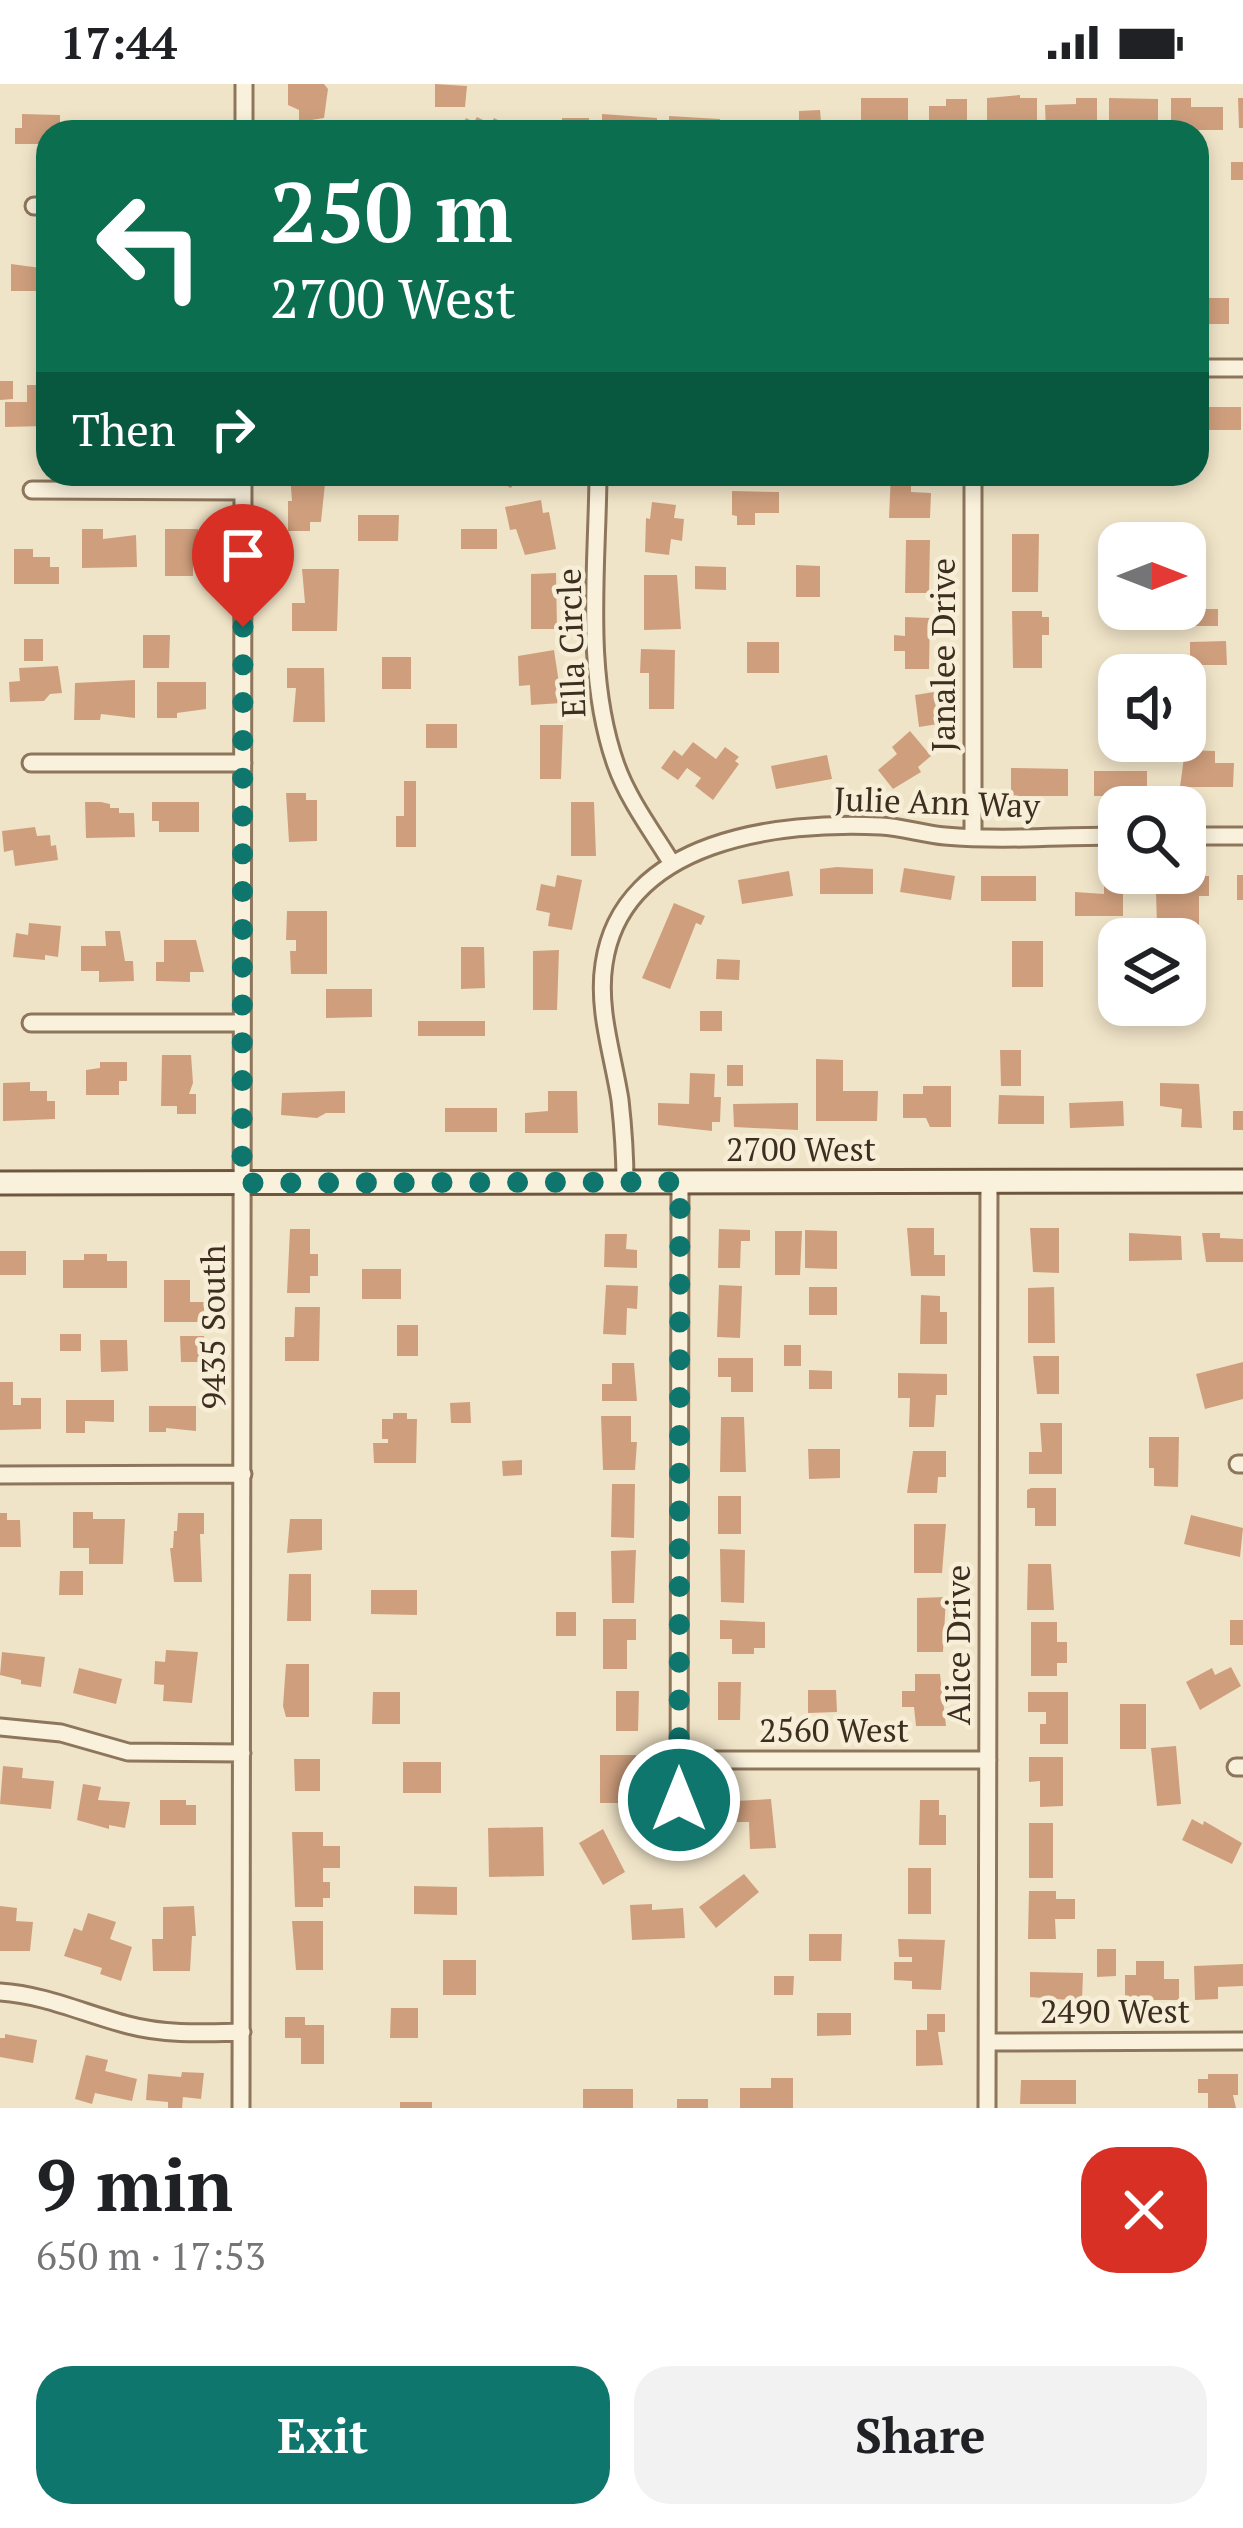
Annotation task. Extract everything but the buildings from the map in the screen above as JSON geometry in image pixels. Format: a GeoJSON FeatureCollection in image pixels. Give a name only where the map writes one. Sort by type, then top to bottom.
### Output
{"type":"FeatureCollection","features":[{"type":"Feature","properties":{"kind":"main road","name":"2700 West"},"geometry":{"type":"LineString","coordinates":[[0,1183],[1243,1181]]}},
{"type":"Feature","properties":{"kind":"street"},"geometry":{"type":"LineString","coordinates":[[244,84],[244,120]]}},
{"type":"Feature","properties":{"kind":"street"},"geometry":{"type":"LineString","coordinates":[[1209,368],[1243,368]]}},
{"type":"Feature","properties":{"kind":"street"},"geometry":{"type":"LineString","coordinates":[[32,490],[138,486]]}},
{"type":"Feature","properties":{"kind":"street","name":"9435 South"},"geometry":{"type":"LineString","coordinates":[[242,2108],[243,486]]}},
{"type":"Feature","properties":{"kind":"street","name":"Ella Circle"},"geometry":{"type":"LineString","coordinates":[[598,486],[597,654],[604,730],[618,770],[670,862]]}},
{"type":"Feature","properties":{"kind":"street","name":"Janalee Drive"},"geometry":{"type":"LineString","coordinates":[[974,486],[974,836]]}},
{"type":"Feature","properties":{"kind":"street"},"geometry":{"type":"LineString","coordinates":[[31,763],[243,763]]}},
{"type":"Feature","properties":{"kind":"street","name":"Julie Ann Way"},"geometry":{"type":"LineString","coordinates":[[625,1182],[620,1100],[602,1002],[604,961],[616,926],[637,893],[670,862],[712,845],[826,827],[885,826],[974,836],[1098,836]]}},
{"type":"Feature","properties":{"kind":"street"},"geometry":{"type":"LineString","coordinates":[[1206,836],[1243,836]]}},
{"type":"Feature","properties":{"kind":"street"},"geometry":{"type":"LineString","coordinates":[[31,1023],[242,1023]]}},
{"type":"Feature","properties":{"kind":"street","name":"Alice Drive"},"geometry":{"type":"LineString","coordinates":[[987,2108],[989,1181]]}},
{"type":"Feature","properties":{"kind":"street"},"geometry":{"type":"LineString","coordinates":[[679,1840],[680,1182]]}},
{"type":"Feature","properties":{"kind":"street"},"geometry":{"type":"LineString","coordinates":[[0,1474],[243,1474]]}},
{"type":"Feature","properties":{"kind":"street"},"geometry":{"type":"LineString","coordinates":[[0,1727],[61,1733],[128,1752],[242,1753]]}},
{"type":"Feature","properties":{"kind":"street","name":"2560 West"},"geometry":{"type":"LineString","coordinates":[[679,1760],[988,1760]]}},
{"type":"Feature","properties":{"kind":"street"},"geometry":{"type":"LineString","coordinates":[[0,1992],[44,1998],[132,2026],[185,2033],[242,2032]]}},
{"type":"Feature","properties":{"kind":"street","name":"2490 West"},"geometry":{"type":"LineString","coordinates":[[988,2042],[1243,2041]]}},
{"type":"Feature","properties":{"kind":"route"},"geometry":{"type":"LineString","coordinates":[[243,627],[242,1183],[680,1182],[679,1800]]}}]}
